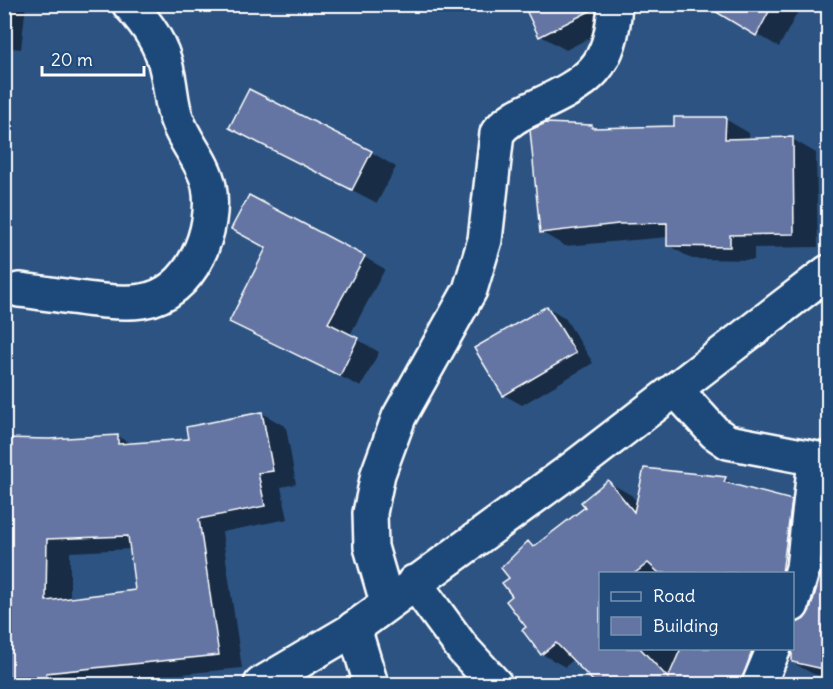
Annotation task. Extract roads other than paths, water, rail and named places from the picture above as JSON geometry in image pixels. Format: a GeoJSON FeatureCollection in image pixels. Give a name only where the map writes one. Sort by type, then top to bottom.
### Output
{"type":"FeatureCollection","features":[{"type":"Feature","properties":{"kind":"street"},"geometry":{"type":"LineString","coordinates":[[19,290],[143,301],[178,283],[196,262],[207,234],[211,201],[209,184],[175,117],[167,68],[157,41],[129,4]]}},
{"type":"Feature","properties":{"kind":"street"},"geometry":{"type":"LineString","coordinates":[[387,602],[370,547],[370,513],[378,474],[399,417],[470,290],[486,240],[497,133],[504,124],[518,114],[563,92],[596,69],[608,52],[615,4]]}},
{"type":"Feature","properties":{"kind":"street"},"geometry":{"type":"LineString","coordinates":[[261,684],[285,672],[354,628],[414,582],[572,469],[828,272]]}},
{"type":"Feature","properties":{"kind":"street"},"geometry":{"type":"LineString","coordinates":[[676,390],[715,433],[728,442],[822,461],[803,568],[794,598]]}},
{"type":"Feature","properties":{"kind":"street"},"geometry":{"type":"LineString","coordinates":[[414,582],[464,649],[495,684]]}},
{"type":"Feature","properties":{"kind":"street"},"geometry":{"type":"LineString","coordinates":[[354,628],[371,684]]}},
{"type":"Feature","properties":{"kind":"street"},"geometry":{"type":"LineString","coordinates":[[759,684],[773,650]]}}]}
